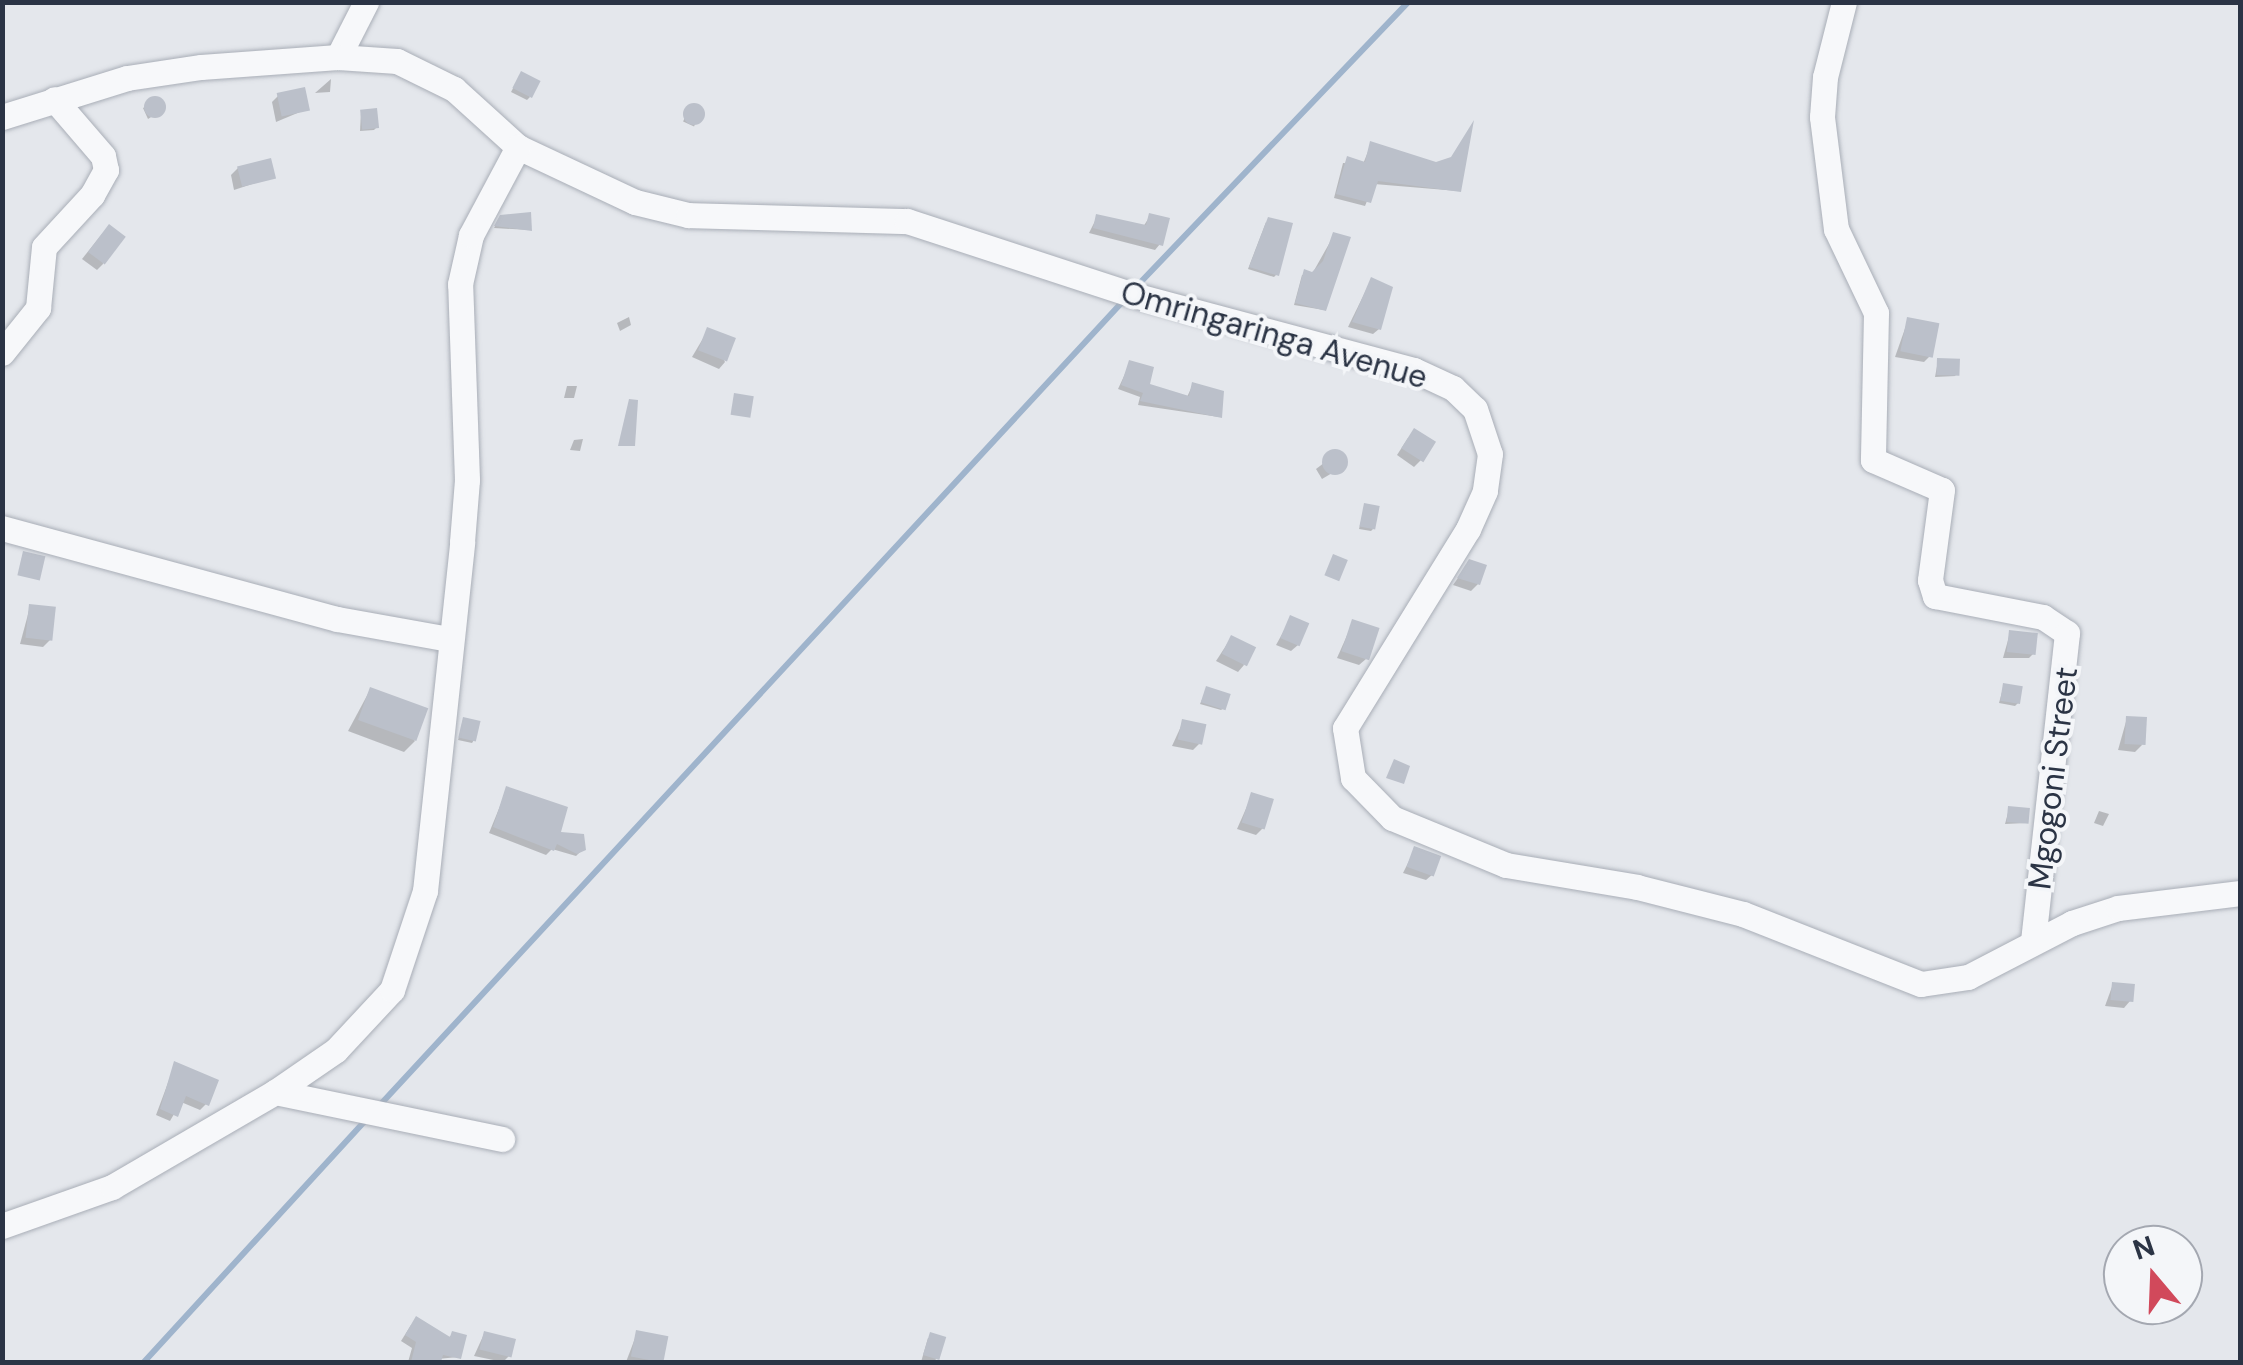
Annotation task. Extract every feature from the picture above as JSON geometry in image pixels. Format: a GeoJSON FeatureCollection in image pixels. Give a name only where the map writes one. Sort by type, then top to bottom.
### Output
{"type":"FeatureCollection","features":[{"type":"Feature","properties":{"kind":"street"},"geometry":{"type":"LineString","coordinates":[[338,56],[366,2]]}},
{"type":"Feature","properties":{"kind":"street","name":"Mgogoni Street"},"geometry":{"type":"LineString","coordinates":[[1844,2],[1825,77],[1822,117],[1836,229],[1876,312],[1873,460],[1942,490],[1930,580],[1935,596],[2042,617],[2067,633],[2033,941]]}},
{"type":"Feature","properties":{"kind":"street","name":"Omringaringa Avenue"},"geometry":{"type":"LineString","coordinates":[[2,117],[54,99],[202,66],[338,56],[396,61],[423,70],[490,118],[518,147],[636,202],[688,214],[906,221],[961,234],[1130,294],[1414,370],[1453,388],[1474,408],[1490,454],[1484,490],[1345,728],[1346,760],[1362,793],[1392,818],[1506,865],[1682,896],[1921,984],[1968,978],[2033,941],[2118,908],[2240,893]]}},
{"type":"Feature","properties":{"kind":"street"},"geometry":{"type":"LineString","coordinates":[[2,353],[38,308],[44,247],[92,196],[106,170],[103,156],[54,99]]}},
{"type":"Feature","properties":{"kind":"street"},"geometry":{"type":"LineString","coordinates":[[2,1226],[112,1188],[275,1092],[366,1022],[392,990],[415,934],[425,891],[467,480],[460,284],[472,235],[518,147]]}},
{"type":"Feature","properties":{"kind":"street"},"geometry":{"type":"LineString","coordinates":[[2,528],[338,618],[448,639]]}},
{"type":"Feature","properties":{"kind":"street"},"geometry":{"type":"LineString","coordinates":[[275,1092],[502,1139]]}},
{"type":"Feature","properties":{"kind":"building"},"geometry":{"type":"Polygon","coordinates":[[[521,71],[541,81],[532,98],[512,88],[521,71]]]}},
{"type":"Feature","properties":{"kind":"building"},"geometry":{"type":"Polygon","coordinates":[[[305,87],[310,110],[282,117],[277,93],[305,87]]]}},
{"type":"Feature","properties":{"kind":"building"},"geometry":{"type":"Polygon","coordinates":[[[155,96],[163,99],[163,115],[155,118],[147,115],[144,107],[147,99],[155,96]]]}},
{"type":"Feature","properties":{"kind":"building"},"geometry":{"type":"Polygon","coordinates":[[[694,103],[702,106],[702,122],[694,125],[686,122],[683,114],[686,106],[694,103]]]}},
{"type":"Feature","properties":{"kind":"building"},"geometry":{"type":"Polygon","coordinates":[[[377,108],[379,128],[362,130],[360,110],[377,108]]]}},
{"type":"Feature","properties":{"kind":"building"},"geometry":{"type":"Polygon","coordinates":[[[1474,120],[1461,192],[1378,181],[1371,203],[1336,194],[1347,156],[1365,162],[1370,141],[1436,162],[1451,157],[1474,120]]]}},
{"type":"Feature","properties":{"kind":"building"},"geometry":{"type":"Polygon","coordinates":[[[271,158],[276,178],[242,187],[237,166],[271,158]]]}},
{"type":"Feature","properties":{"kind":"building"},"geometry":{"type":"Polygon","coordinates":[[[531,212],[532,231],[494,226],[500,215],[531,212]]]}},
{"type":"Feature","properties":{"kind":"building"},"geometry":{"type":"Polygon","coordinates":[[[1149,213],[1170,218],[1163,246],[1093,228],[1096,214],[1146,225],[1149,213]]]}},
{"type":"Feature","properties":{"kind":"building"},"geometry":{"type":"Polygon","coordinates":[[[1268,217],[1293,223],[1279,276],[1249,267],[1268,217]]]}},
{"type":"Feature","properties":{"kind":"building"},"geometry":{"type":"Polygon","coordinates":[[[109,224],[126,237],[105,265],[88,252],[109,224]]]}},
{"type":"Feature","properties":{"kind":"building"},"geometry":{"type":"Polygon","coordinates":[[[1333,232],[1351,237],[1326,311],[1295,303],[1304,269],[1312,272],[1323,261],[1333,232]]]}},
{"type":"Feature","properties":{"kind":"building"},"geometry":{"type":"Polygon","coordinates":[[[1371,277],[1393,287],[1381,330],[1352,322],[1371,277]]]}},
{"type":"Feature","properties":{"kind":"building"},"geometry":{"type":"Polygon","coordinates":[[[1907,317],[1939,323],[1933,358],[1900,351],[1907,317]]]}},
{"type":"Feature","properties":{"kind":"building"},"geometry":{"type":"Polygon","coordinates":[[[707,327],[736,338],[727,361],[698,350],[707,327]]]}},
{"type":"Feature","properties":{"kind":"building"},"geometry":{"type":"Polygon","coordinates":[[[1937,358],[1960,359],[1959,376],[1936,375],[1937,358]]]}},
{"type":"Feature","properties":{"kind":"building"},"geometry":{"type":"Polygon","coordinates":[[[1129,360],[1154,367],[1150,384],[1189,396],[1192,382],[1224,391],[1222,418],[1140,401],[1143,393],[1121,385],[1129,360]]]}},
{"type":"Feature","properties":{"kind":"building"},"geometry":{"type":"Polygon","coordinates":[[[734,393],[754,396],[750,418],[731,415],[734,393]]]}},
{"type":"Feature","properties":{"kind":"building"},"geometry":{"type":"Polygon","coordinates":[[[629,399],[638,400],[635,446],[618,446],[629,399]]]}},
{"type":"Feature","properties":{"kind":"building"},"geometry":{"type":"Polygon","coordinates":[[[1414,428],[1436,442],[1423,462],[1401,448],[1414,428]]]}},
{"type":"Feature","properties":{"kind":"building"},"geometry":{"type":"Polygon","coordinates":[[[1335,449],[1344,453],[1348,462],[1344,471],[1335,475],[1326,471],[1322,462],[1326,453],[1335,449]]]}},
{"type":"Feature","properties":{"kind":"building"},"geometry":{"type":"Polygon","coordinates":[[[1364,503],[1380,506],[1375,530],[1359,527],[1364,503]]]}},
{"type":"Feature","properties":{"kind":"building"},"geometry":{"type":"Polygon","coordinates":[[[23,551],[45,556],[40,581],[17,575],[23,551]]]}},
{"type":"Feature","properties":{"kind":"building"},"geometry":{"type":"Polygon","coordinates":[[[1333,554],[1348,560],[1339,581],[1324,575],[1333,554]]]}},
{"type":"Feature","properties":{"kind":"building"},"geometry":{"type":"Polygon","coordinates":[[[1469,559],[1487,565],[1480,585],[1457,578],[1469,559]]]}},
{"type":"Feature","properties":{"kind":"building"},"geometry":{"type":"Polygon","coordinates":[[[29,604],[56,607],[52,641],[25,638],[29,604]]]}},
{"type":"Feature","properties":{"kind":"building"},"geometry":{"type":"Polygon","coordinates":[[[1290,615],[1309,623],[1300,646],[1280,638],[1290,615]]]}},
{"type":"Feature","properties":{"kind":"building"},"geometry":{"type":"Polygon","coordinates":[[[1352,619],[1380,628],[1369,660],[1341,651],[1352,619]]]}},
{"type":"Feature","properties":{"kind":"building"},"geometry":{"type":"Polygon","coordinates":[[[2009,630],[2038,633],[2036,655],[2007,652],[2009,630]]]}},
{"type":"Feature","properties":{"kind":"building"},"geometry":{"type":"Polygon","coordinates":[[[1231,635],[1256,647],[1247,666],[1222,654],[1231,635]]]}},
{"type":"Feature","properties":{"kind":"building"},"geometry":{"type":"Polygon","coordinates":[[[2003,683],[2023,686],[2020,704],[2000,701],[2003,683]]]}},
{"type":"Feature","properties":{"kind":"building"},"geometry":{"type":"Polygon","coordinates":[[[1206,686],[1231,694],[1225,710],[1201,702],[1206,686]]]}},
{"type":"Feature","properties":{"kind":"building"},"geometry":{"type":"Polygon","coordinates":[[[370,687],[428,708],[416,741],[358,720],[370,687]]]}},
{"type":"Feature","properties":{"kind":"building"},"geometry":{"type":"Polygon","coordinates":[[[2126,716],[2147,717],[2146,745],[2125,744],[2126,716]]]}},
{"type":"Feature","properties":{"kind":"building"},"geometry":{"type":"Polygon","coordinates":[[[463,717],[481,721],[476,742],[458,737],[463,717]]]}},
{"type":"Feature","properties":{"kind":"building"},"geometry":{"type":"Polygon","coordinates":[[[1182,719],[1206,724],[1202,745],[1178,740],[1182,719]]]}},
{"type":"Feature","properties":{"kind":"building"},"geometry":{"type":"Polygon","coordinates":[[[1394,759],[1410,766],[1404,784],[1386,778],[1394,759]]]}},
{"type":"Feature","properties":{"kind":"building"},"geometry":{"type":"Polygon","coordinates":[[[506,786],[568,807],[561,832],[584,834],[586,850],[577,854],[557,844],[554,851],[493,827],[506,786]]]}},
{"type":"Feature","properties":{"kind":"building"},"geometry":{"type":"Polygon","coordinates":[[[1251,792],[1274,799],[1265,830],[1242,823],[1251,792]]]}},
{"type":"Feature","properties":{"kind":"building"},"geometry":{"type":"Polygon","coordinates":[[[2008,806],[2030,808],[2029,824],[2007,822],[2008,806]]]}},
{"type":"Feature","properties":{"kind":"building"},"geometry":{"type":"Polygon","coordinates":[[[1414,846],[1441,856],[1434,877],[1406,867],[1414,846]]]}},
{"type":"Feature","properties":{"kind":"building"},"geometry":{"type":"Polygon","coordinates":[[[2112,982],[2135,984],[2133,1002],[2110,1000],[2112,982]]]}},
{"type":"Feature","properties":{"kind":"building"},"geometry":{"type":"Polygon","coordinates":[[[174,1061],[219,1080],[209,1106],[186,1096],[178,1117],[160,1109],[174,1061]]]}},
{"type":"Feature","properties":{"kind":"building"},"geometry":{"type":"Polygon","coordinates":[[[416,1316],[450,1337],[452,1331],[467,1335],[461,1359],[443,1355],[441,1362],[411,1362],[416,1342],[405,1335],[416,1316]]]}},
{"type":"Feature","properties":{"kind":"building"},"geometry":{"type":"Polygon","coordinates":[[[636,1330],[668,1336],[663,1362],[631,1357],[636,1330]]]}},
{"type":"Feature","properties":{"kind":"building"},"geometry":{"type":"Polygon","coordinates":[[[484,1331],[516,1339],[511,1357],[479,1349],[484,1331]]]}},
{"type":"Feature","properties":{"kind":"building"},"geometry":{"type":"Polygon","coordinates":[[[930,1332],[946,1337],[939,1360],[923,1355],[930,1332]]]}},
{"type":"Feature","properties":{"kind":"waterway"},"geometry":{"type":"LineString","coordinates":[[1136,287],[1408,2]]}},
{"type":"Feature","properties":{"kind":"waterway"},"geometry":{"type":"LineString","coordinates":[[379,1106],[1124,300]]}},
{"type":"Feature","properties":{"kind":"waterway"},"geometry":{"type":"LineString","coordinates":[[144,1362],[367,1119]]}}]}
